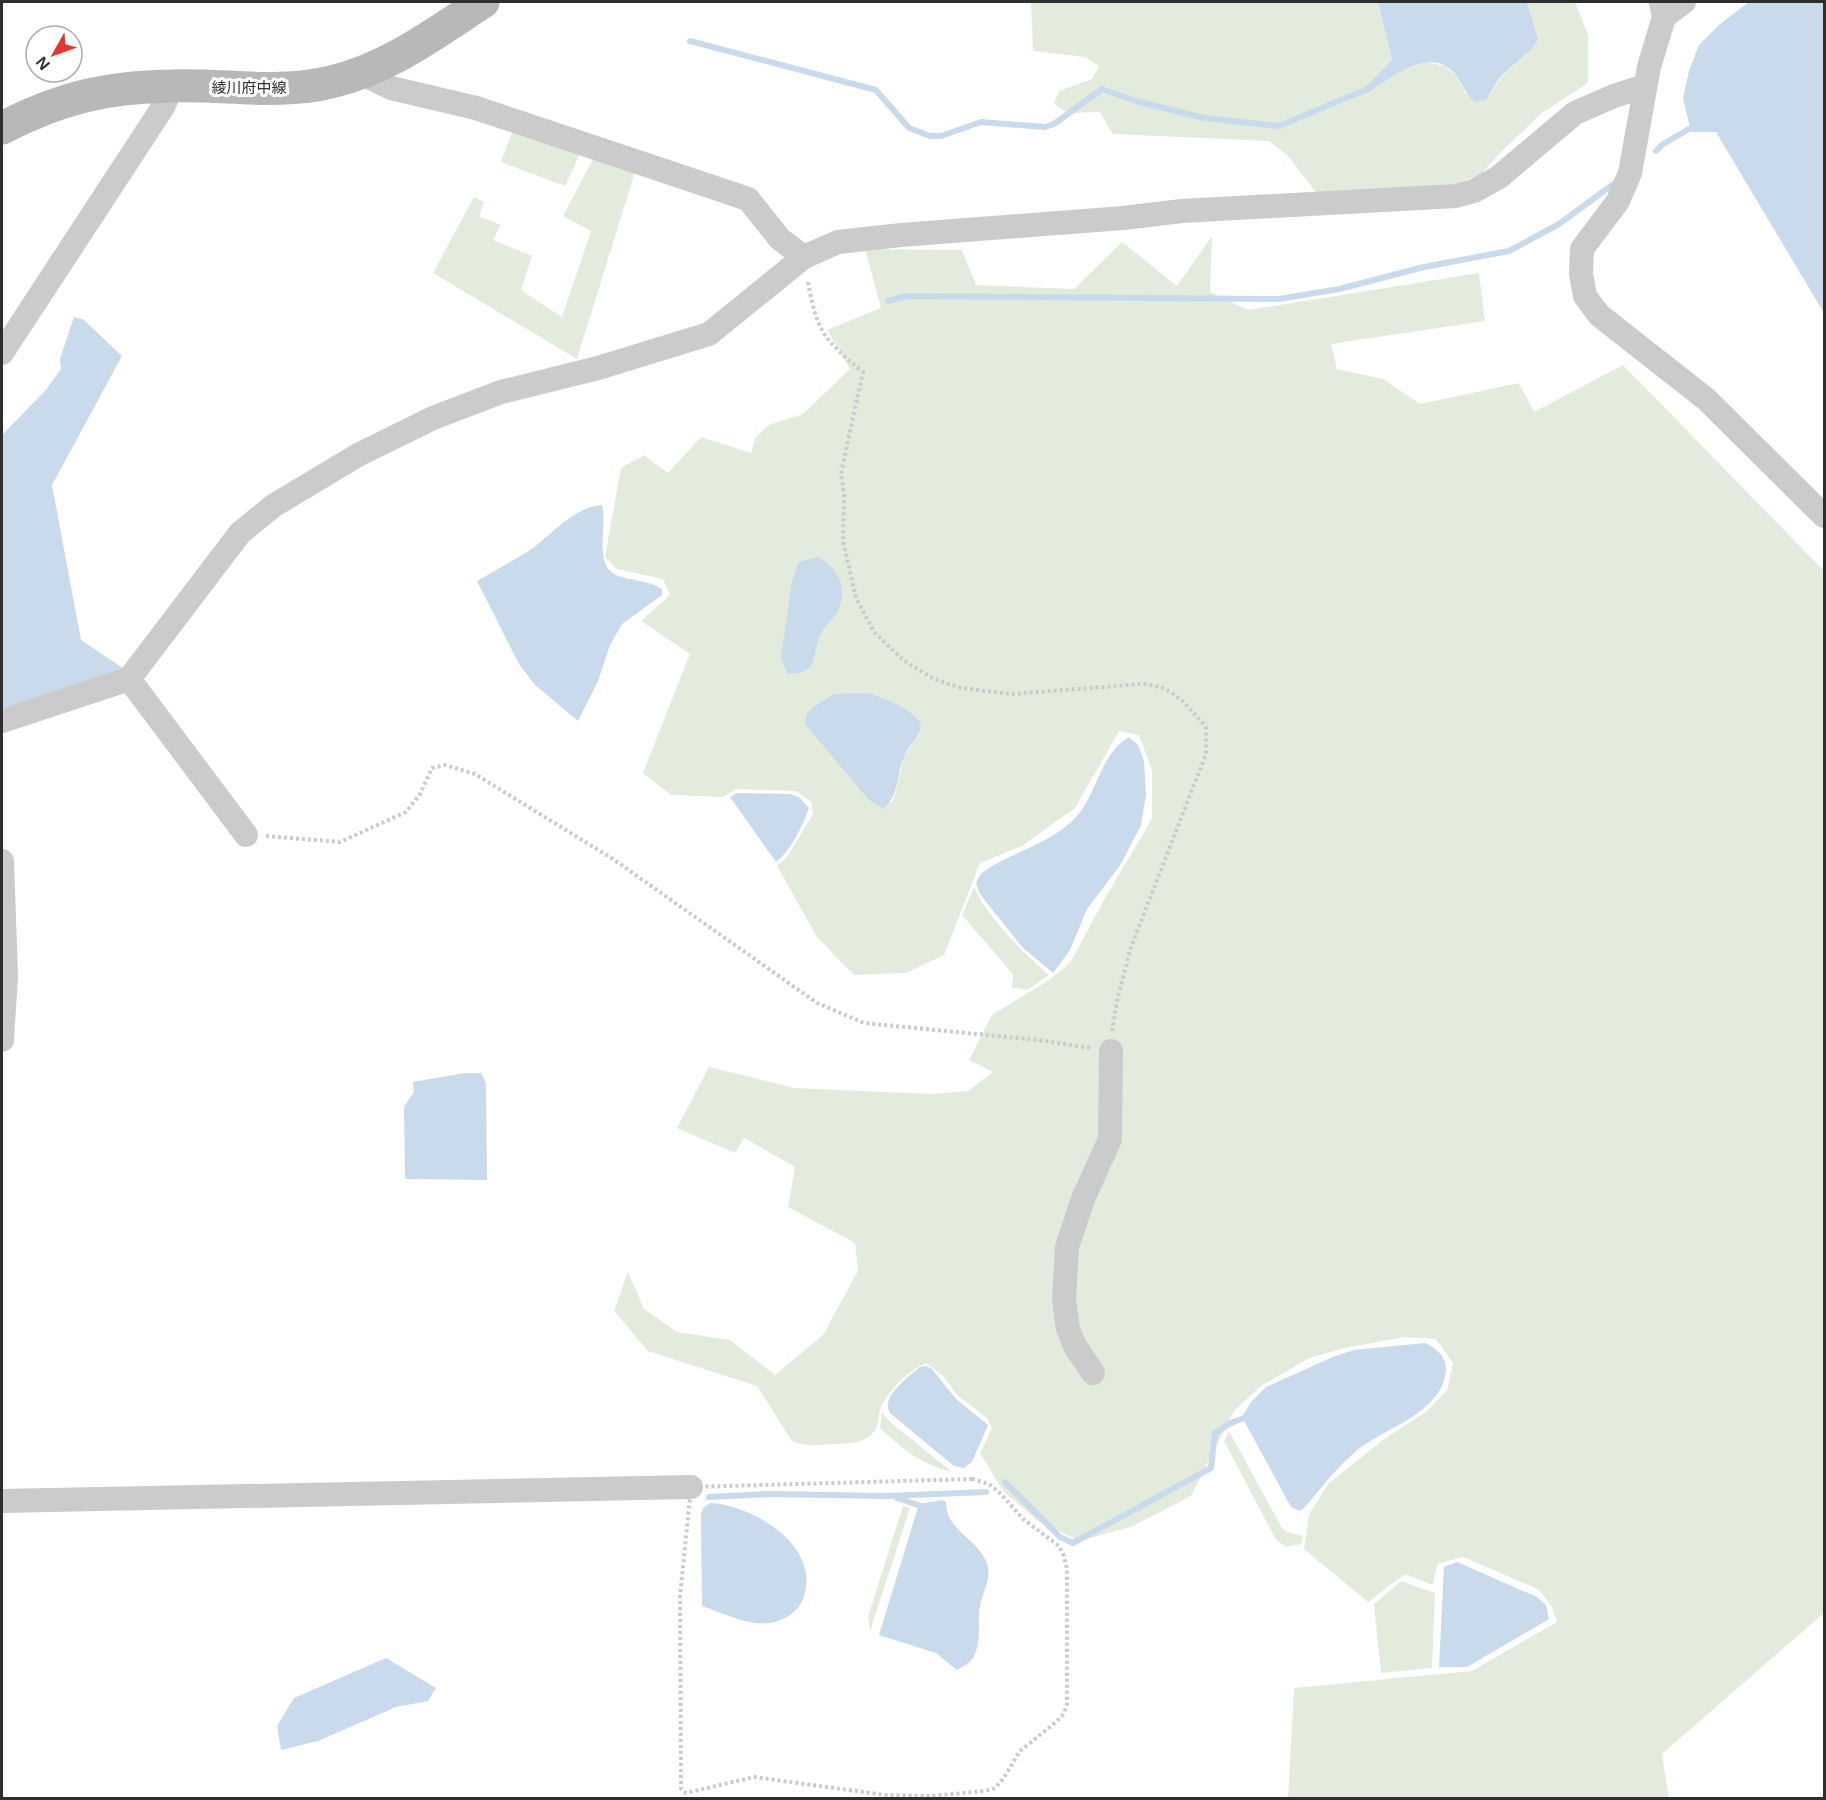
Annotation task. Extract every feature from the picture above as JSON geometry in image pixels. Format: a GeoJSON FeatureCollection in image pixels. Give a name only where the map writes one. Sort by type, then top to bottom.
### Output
{"type":"FeatureCollection","features":[{"type":"Feature","properties":{"kind":"main road","name":"綾川府中線"},"geometry":{"type":"LineString","coordinates":[[2,128],[32,112],[70,98],[120,89],[172,86],[301,87],[331,82],[388,62],[483,2]]}},
{"type":"Feature","properties":{"kind":"street"},"geometry":{"type":"LineString","coordinates":[[1683,2],[1662,9],[1648,67],[1630,172],[1618,201],[1582,249],[1581,273],[1585,296],[1599,315],[1706,399],[1824,516]]}},
{"type":"Feature","properties":{"kind":"street"},"geometry":{"type":"LineString","coordinates":[[360,73],[391,88],[476,108],[748,199],[780,239],[804,257]]}},
{"type":"Feature","properties":{"kind":"street"},"geometry":{"type":"LineString","coordinates":[[2,353],[163,107],[172,86]]}},
{"type":"Feature","properties":{"kind":"street"},"geometry":{"type":"LineString","coordinates":[[2,721],[129,679],[240,532],[273,506],[358,455],[433,418],[501,392],[598,368],[709,334],[804,257],[838,242],[901,235],[1123,219],[1182,212],[1456,196],[1474,191],[1499,177],[1575,113],[1614,96],[1645,86]]}},
{"type":"Feature","properties":{"kind":"street"},"geometry":{"type":"LineString","coordinates":[[129,679],[246,835]]}},
{"type":"Feature","properties":{"kind":"street"},"geometry":{"type":"LineString","coordinates":[[2,861],[6,976],[2,1040]]}},
{"type":"Feature","properties":{"kind":"street"},"geometry":{"type":"LineString","coordinates":[[1093,1373],[1075,1346],[1068,1329],[1064,1300],[1067,1247],[1083,1199],[1110,1139],[1112,1051]]}},
{"type":"Feature","properties":{"kind":"street"},"geometry":{"type":"LineString","coordinates":[[2,1501],[691,1487]]}},
{"type":"Feature","properties":{"kind":"path"},"geometry":{"type":"LineString","coordinates":[[246,835],[340,842],[406,812],[420,794],[432,768],[445,765],[475,774],[613,859],[817,1002],[864,1023],[1038,1040],[1112,1051],[1115,1010],[1131,947],[1206,754],[1206,727],[1175,693],[1153,684],[1011,694],[961,688],[934,679],[903,660],[874,632],[856,598],[843,541],[844,495],[841,473],[863,372],[835,349],[819,327],[812,303],[804,257]]}},
{"type":"Feature","properties":{"kind":"path"},"geometry":{"type":"LineString","coordinates":[[972,1479],[989,1484],[1023,1519],[1059,1546],[1064,1556],[1067,1569],[1067,1706],[1062,1716],[1020,1750],[1003,1779],[995,1788],[985,1791],[931,1796],[885,1795],[754,1777],[686,1793],[681,1789],[680,1609],[691,1487],[972,1479]]}},
{"type":"Feature","properties":{"kind":"green space"},"geometry":{"type":"Polygon","coordinates":[[[1031,2],[1378,2],[1392,60],[1364,88],[1369,93],[1399,71],[1425,62],[1445,66],[1456,75],[1466,94],[1486,100],[1502,76],[1532,49],[1538,39],[1527,2],[1575,2],[1588,35],[1588,83],[1542,113],[1481,174],[1457,184],[1319,196],[1286,154],[1269,141],[1113,134],[1100,112],[1068,113],[1054,104],[1059,91],[1092,79],[1099,66],[1085,57],[1033,51],[1031,2]]]}},
{"type":"Feature","properties":{"kind":"green space"},"geometry":{"type":"Polygon","coordinates":[[[513,130],[580,154],[565,186],[501,162],[513,130]]]}},
{"type":"Feature","properties":{"kind":"green space"},"geometry":{"type":"Polygon","coordinates":[[[593,159],[635,172],[577,359],[433,273],[474,197],[484,202],[479,216],[501,225],[493,240],[532,256],[521,290],[562,317],[591,231],[563,216],[593,159]]]}},
{"type":"Feature","properties":{"kind":"green space"},"geometry":{"type":"Polygon","coordinates":[[[1212,236],[1210,292],[1248,310],[1479,273],[1485,321],[1331,344],[1337,369],[1383,379],[1420,404],[1519,383],[1534,412],[1623,365],[1824,571],[1824,1613],[1662,1754],[1669,1798],[1288,1798],[1294,1688],[1472,1671],[1557,1622],[1551,1605],[1538,1589],[1463,1557],[1437,1564],[1433,1585],[1405,1574],[1368,1602],[1304,1549],[1309,1515],[1328,1484],[1384,1439],[1426,1412],[1447,1390],[1453,1363],[1436,1339],[1405,1337],[1345,1348],[1309,1358],[1261,1386],[1234,1411],[1191,1496],[1131,1527],[1079,1541],[1037,1520],[1003,1491],[980,1453],[992,1428],[987,1418],[957,1395],[944,1377],[926,1363],[906,1376],[888,1394],[880,1411],[875,1431],[868,1437],[859,1442],[802,1444],[792,1441],[757,1386],[648,1351],[614,1311],[628,1272],[644,1309],[677,1332],[730,1340],[775,1375],[823,1335],[858,1271],[855,1243],[788,1207],[795,1167],[744,1138],[735,1153],[677,1128],[709,1067],[794,1088],[934,1094],[968,1091],[993,1072],[969,1060],[992,1015],[1049,980],[1070,963],[1152,819],[1152,771],[1139,735],[1119,731],[1075,808],[1022,846],[980,863],[944,955],[906,973],[854,975],[817,937],[777,866],[787,857],[813,814],[811,802],[796,791],[736,789],[723,797],[671,795],[643,773],[690,654],[641,621],[670,595],[663,579],[617,569],[605,557],[621,468],[644,455],[668,473],[701,437],[751,453],[756,437],[769,425],[803,414],[850,369],[827,330],[881,308],[865,249],[962,250],[976,285],[1074,289],[1122,242],[1177,286],[1212,236]],[[811,709],[806,715],[805,724],[891,803],[904,756],[919,735],[811,709]]]}},
{"type":"Feature","properties":{"kind":"green space"},"geometry":{"type":"Polygon","coordinates":[[[974,887],[997,923],[1049,975],[1027,990],[1012,987],[1013,974],[962,915],[974,887]]]}},
{"type":"Feature","properties":{"kind":"green space"},"geometry":{"type":"Polygon","coordinates":[[[882,1412],[890,1422],[952,1472],[930,1465],[896,1443],[880,1428],[882,1412]]]}},
{"type":"Feature","properties":{"kind":"green space"},"geometry":{"type":"Polygon","coordinates":[[[1229,1431],[1282,1528],[1287,1532],[1303,1536],[1301,1544],[1286,1547],[1276,1540],[1224,1441],[1229,1431]]]}},
{"type":"Feature","properties":{"kind":"green space"},"geometry":{"type":"Polygon","coordinates":[[[903,1506],[910,1508],[870,1631],[868,1617],[903,1506]]]}},
{"type":"Feature","properties":{"kind":"green space"},"geometry":{"type":"Polygon","coordinates":[[[1401,1581],[1435,1593],[1432,1668],[1381,1673],[1374,1604],[1401,1581]]]}},
{"type":"Feature","properties":{"kind":"water"},"geometry":{"type":"Polygon","coordinates":[[[1378,2],[1527,2],[1538,39],[1532,49],[1501,76],[1486,100],[1475,102],[1456,75],[1446,66],[1435,62],[1411,66],[1369,93],[1364,88],[1392,60],[1378,2]]]}},
{"type":"Feature","properties":{"kind":"water"},"geometry":{"type":"Polygon","coordinates":[[[1749,2],[1824,2],[1824,313],[1716,132],[1691,132],[1683,98],[1689,71],[1699,45],[1720,24],[1749,2]]]}},
{"type":"Feature","properties":{"kind":"water"},"geometry":{"type":"Polygon","coordinates":[[[74,317],[84,320],[122,356],[52,485],[81,640],[124,669],[2,710],[2,435],[45,391],[61,369],[60,359],[74,317]]]}},
{"type":"Feature","properties":{"kind":"water"},"geometry":{"type":"Polygon","coordinates":[[[602,505],[603,554],[609,570],[622,577],[657,586],[662,589],[662,595],[622,624],[610,645],[598,681],[578,721],[534,684],[519,664],[477,581],[530,550],[572,516],[591,507],[602,505]]]}},
{"type":"Feature","properties":{"kind":"water"},"geometry":{"type":"Polygon","coordinates":[[[817,557],[831,566],[840,579],[841,602],[836,614],[821,633],[810,667],[798,673],[787,673],[781,657],[792,581],[799,562],[817,557]]]}},
{"type":"Feature","properties":{"kind":"water"},"geometry":{"type":"Polygon","coordinates":[[[868,693],[903,708],[921,723],[917,738],[901,764],[895,792],[883,809],[869,800],[805,724],[806,715],[811,709],[834,694],[868,693]]]}},
{"type":"Feature","properties":{"kind":"water"},"geometry":{"type":"Polygon","coordinates":[[[1129,737],[1138,745],[1144,761],[1146,795],[1141,825],[1121,864],[1087,909],[1070,950],[1053,973],[1022,947],[980,894],[976,883],[983,872],[994,865],[1066,827],[1083,807],[1111,754],[1129,737]]]}},
{"type":"Feature","properties":{"kind":"water"},"geometry":{"type":"Polygon","coordinates":[[[737,793],[791,794],[800,798],[809,808],[792,844],[776,862],[730,797],[737,793]]]}},
{"type":"Feature","properties":{"kind":"water"},"geometry":{"type":"Polygon","coordinates":[[[465,1073],[481,1073],[486,1083],[487,1180],[405,1179],[404,1107],[414,1092],[413,1082],[465,1073]]]}},
{"type":"Feature","properties":{"kind":"water"},"geometry":{"type":"Polygon","coordinates":[[[1425,1343],[1440,1354],[1446,1365],[1442,1385],[1434,1398],[1409,1419],[1354,1453],[1304,1508],[1300,1511],[1291,1507],[1242,1417],[1251,1402],[1266,1387],[1335,1356],[1354,1350],[1425,1343]]]}},
{"type":"Feature","properties":{"kind":"water"},"geometry":{"type":"Polygon","coordinates":[[[920,1367],[931,1368],[956,1399],[988,1425],[972,1462],[964,1468],[954,1466],[890,1413],[889,1400],[897,1387],[920,1367]]]}},
{"type":"Feature","properties":{"kind":"water"},"geometry":{"type":"Polygon","coordinates":[[[942,1500],[946,1502],[951,1520],[981,1553],[988,1567],[987,1584],[980,1606],[979,1637],[976,1650],[971,1661],[957,1670],[936,1653],[879,1635],[919,1504],[942,1500]]]}},
{"type":"Feature","properties":{"kind":"water"},"geometry":{"type":"Polygon","coordinates":[[[710,1503],[747,1512],[765,1521],[782,1533],[795,1548],[804,1564],[806,1582],[802,1601],[793,1613],[779,1621],[752,1623],[702,1606],[701,1515],[703,1508],[710,1503]]]}},
{"type":"Feature","properties":{"kind":"water"},"geometry":{"type":"Polygon","coordinates":[[[1457,1562],[1537,1597],[1546,1605],[1549,1619],[1467,1667],[1439,1667],[1444,1567],[1457,1562]]]}},
{"type":"Feature","properties":{"kind":"water"},"geometry":{"type":"Polygon","coordinates":[[[386,1658],[436,1688],[428,1701],[396,1707],[318,1741],[281,1750],[277,1726],[294,1698],[386,1658]]]}},
{"type":"Feature","properties":{"kind":"waterway"},"geometry":{"type":"LineString","coordinates":[[690,41],[876,90],[909,128],[930,136],[941,136],[981,122],[1045,127],[1054,124],[1102,89],[1136,101],[1204,118],[1279,126],[1370,88]]}},
{"type":"Feature","properties":{"kind":"waterway"},"geometry":{"type":"LineString","coordinates":[[1656,151],[1663,144],[1696,125]]}},
{"type":"Feature","properties":{"kind":"waterway"},"geometry":{"type":"LineString","coordinates":[[888,301],[907,296],[1279,299],[1339,289],[1424,267],[1509,251],[1559,224],[1615,183]]}},
{"type":"Feature","properties":{"kind":"waterway"},"geometry":{"type":"LineString","coordinates":[[1005,1482],[1060,1537],[1073,1543],[1211,1468],[1215,1433],[1249,1416]]}},
{"type":"Feature","properties":{"kind":"waterway"},"geometry":{"type":"LineString","coordinates":[[709,1497],[768,1494],[888,1496],[986,1492]]}},
{"type":"Feature","properties":{"kind":"waterway"},"geometry":{"type":"LineString","coordinates":[[897,1498],[924,1507]]}}]}
